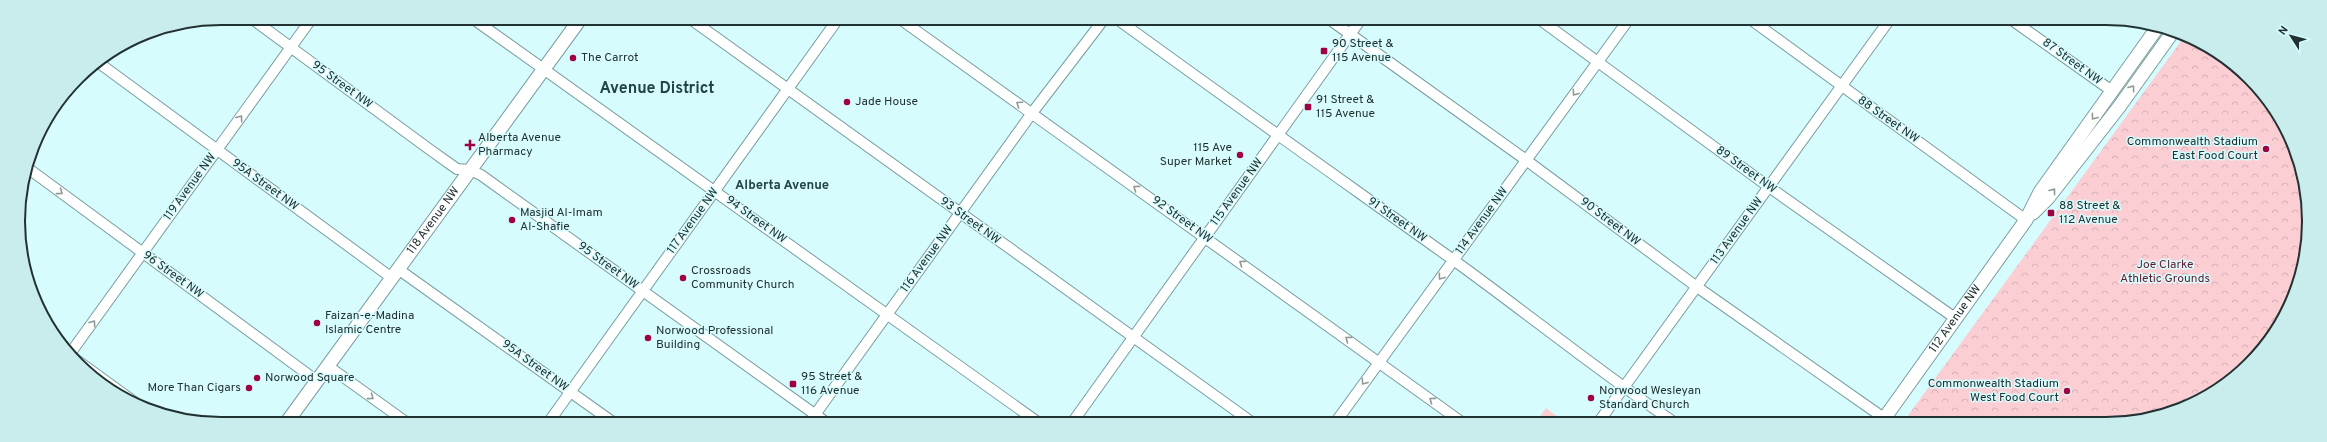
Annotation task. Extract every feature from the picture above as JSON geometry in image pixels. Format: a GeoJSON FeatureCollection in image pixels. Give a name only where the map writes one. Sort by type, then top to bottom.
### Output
{"type":"FeatureCollection","features":[{"type":"Feature","properties":{"kind":"main road","name":"118 Avenue NW"},"geometry":{"type":"LineString","coordinates":[[291,417],[576,25]]}},
{"type":"Feature","properties":{"kind":"main road","name":"112 Avenue NW"},"geometry":{"type":"LineString","coordinates":[[2026,220],[2040,192],[2155,31]]}},
{"type":"Feature","properties":{"kind":"main road","name":"112 Avenue NW"},"geometry":{"type":"LineString","coordinates":[[1888,417],[1955,318],[2026,220],[2053,192],[2170,35]]}},
{"type":"Feature","properties":{"kind":"street","name":"95 Street NW"},"geometry":{"type":"LineString","coordinates":[[260,25],[457,168],[470,170],[481,175],[643,291],[809,417]]}},
{"type":"Feature","properties":{"kind":"street","name":"119 Avenue NW"},"geometry":{"type":"LineString","coordinates":[[73,348],[140,251],[217,150],[307,25]]}},
{"type":"Feature","properties":{"kind":"street","name":"94 Street NW"},"geometry":{"type":"LineString","coordinates":[[482,25],[715,190],[1031,417]]}},
{"type":"Feature","properties":{"kind":"street","name":"93 Street NW"},"geometry":{"type":"LineString","coordinates":[[699,25],[1245,417]]}},
{"type":"Feature","properties":{"kind":"street","name":"117 Avenue NW"},"geometry":{"type":"LineString","coordinates":[[552,417],[834,25]]}},
{"type":"Feature","properties":{"kind":"street","name":"92 Street NW"},"geometry":{"type":"LineString","coordinates":[[908,25],[1455,417]]}},
{"type":"Feature","properties":{"kind":"street","name":"116 Avenue NW"},"geometry":{"type":"LineString","coordinates":[[813,417],[1032,113],[1099,25]]}},
{"type":"Feature","properties":{"kind":"street","name":"91 Street NW"},"geometry":{"type":"LineString","coordinates":[[1125,25],[1278,136],[1454,260],[1624,388],[1666,417]]}},
{"type":"Feature","properties":{"kind":"street","name":"90 Street NW"},"geometry":{"type":"LineString","coordinates":[[1337,25],[1526,160],[1697,287],[1878,417]]}},
{"type":"Feature","properties":{"kind":"street","name":"115 Avenue NW"},"geometry":{"type":"LineString","coordinates":[[1076,417],[1357,25]]}},
{"type":"Feature","properties":{"kind":"street","name":"89 Street NW"},"geometry":{"type":"LineString","coordinates":[[1547,25],[1769,187],[1955,318]]}},
{"type":"Feature","properties":{"kind":"street","name":"114 Avenue NW"},"geometry":{"type":"LineString","coordinates":[[1339,417],[1625,25]]}},
{"type":"Feature","properties":{"kind":"street","name":"88 Street NW"},"geometry":{"type":"LineString","coordinates":[[1758,25],[2026,220]]}},
{"type":"Feature","properties":{"kind":"street","name":"113 Avenue NW"},"geometry":{"type":"LineString","coordinates":[[1602,417],[1886,25]]}},
{"type":"Feature","properties":{"kind":"street","name":"87 Street NW"},"geometry":{"type":"LineString","coordinates":[[2019,25],[2112,91]]}},
{"type":"Feature","properties":{"kind":"street","name":"95A Street NW"},"geometry":{"type":"LineString","coordinates":[[103,66],[217,150],[606,417]]}},
{"type":"Feature","properties":{"kind":"street","name":"96 Street NW"},"geometry":{"type":"LineString","coordinates":[[32,171],[317,382]]}},
{"type":"Feature","properties":{"kind":"street"},"geometry":{"type":"LineString","coordinates":[[328,366],[399,417]]}},
{"type":"Feature","properties":{"kind":"green space","name":"Joe Clarke Athletic Grounds"},"geometry":{"type":"Polygon","coordinates":[[[2182,40],[2215,58],[2245,82],[2276,123],[2292,158],[2302,208],[2302,234],[2292,284],[2282,308],[2269,330],[2245,360],[2215,384],[2193,397],[2169,407],[2144,413],[2119,417],[1907,417],[2182,40]]]}},
{"type":"Feature","properties":{"kind":"green space"},"geometry":{"type":"Polygon","coordinates":[[[1546,408],[1558,417],[1539,417],[1546,408]]]}},
{"type":"Feature","properties":{"kind":"place","name":"90 Street & 115 Avenue"},"geometry":{"type":"Point","coordinates":[1324,51]}},
{"type":"Feature","properties":{"kind":"place","name":"The Carrot"},"geometry":{"type":"Point","coordinates":[573,58]}},
{"type":"Feature","properties":{"kind":"place","name":"Jade House"},"geometry":{"type":"Point","coordinates":[847,102]}},
{"type":"Feature","properties":{"kind":"place","name":"91 Street & 115 Avenue"},"geometry":{"type":"Point","coordinates":[1308,107]}},
{"type":"Feature","properties":{"kind":"place","name":"Alberta Avenue Pharmacy"},"geometry":{"type":"Point","coordinates":[470,145]}},
{"type":"Feature","properties":{"kind":"place","name":"Commonwealth Stadium East Food Court"},"geometry":{"type":"Point","coordinates":[2266,149]}},
{"type":"Feature","properties":{"kind":"place","name":"115 Ave Super Market"},"geometry":{"type":"Point","coordinates":[1240,155]}},
{"type":"Feature","properties":{"kind":"place","name":"88 Street & 112 Avenue"},"geometry":{"type":"Point","coordinates":[2051,213]}},
{"type":"Feature","properties":{"kind":"place","name":"Masjid Al-Imam Al-Shafie"},"geometry":{"type":"Point","coordinates":[512,220]}},
{"type":"Feature","properties":{"kind":"place","name":"Crossroads Community Church"},"geometry":{"type":"Point","coordinates":[683,278]}},
{"type":"Feature","properties":{"kind":"place","name":"Faizan-e-Madina Islamic Centre"},"geometry":{"type":"Point","coordinates":[317,323]}},
{"type":"Feature","properties":{"kind":"place","name":"Norwood Professional Building"},"geometry":{"type":"Point","coordinates":[648,338]}},
{"type":"Feature","properties":{"kind":"place","name":"Norwood Square"},"geometry":{"type":"Point","coordinates":[257,378]}},
{"type":"Feature","properties":{"kind":"place","name":"95 Street & 116 Avenue"},"geometry":{"type":"Point","coordinates":[793,384]}},
{"type":"Feature","properties":{"kind":"place","name":"More Than Cigars"},"geometry":{"type":"Point","coordinates":[249,388]}},
{"type":"Feature","properties":{"kind":"place","name":"Commonwealth Stadium West Food Court"},"geometry":{"type":"Point","coordinates":[2067,391]}},
{"type":"Feature","properties":{"kind":"place","name":"Norwood Wesleyan Standard Church"},"geometry":{"type":"Point","coordinates":[1591,398]}},
{"type":"Feature","properties":{"kind":"district","name":"Avenue District"},"geometry":{"type":"Point","coordinates":[657,89]}},
{"type":"Feature","properties":{"kind":"district","name":"Alberta Avenue"},"geometry":{"type":"Point","coordinates":[782,186]}}]}
